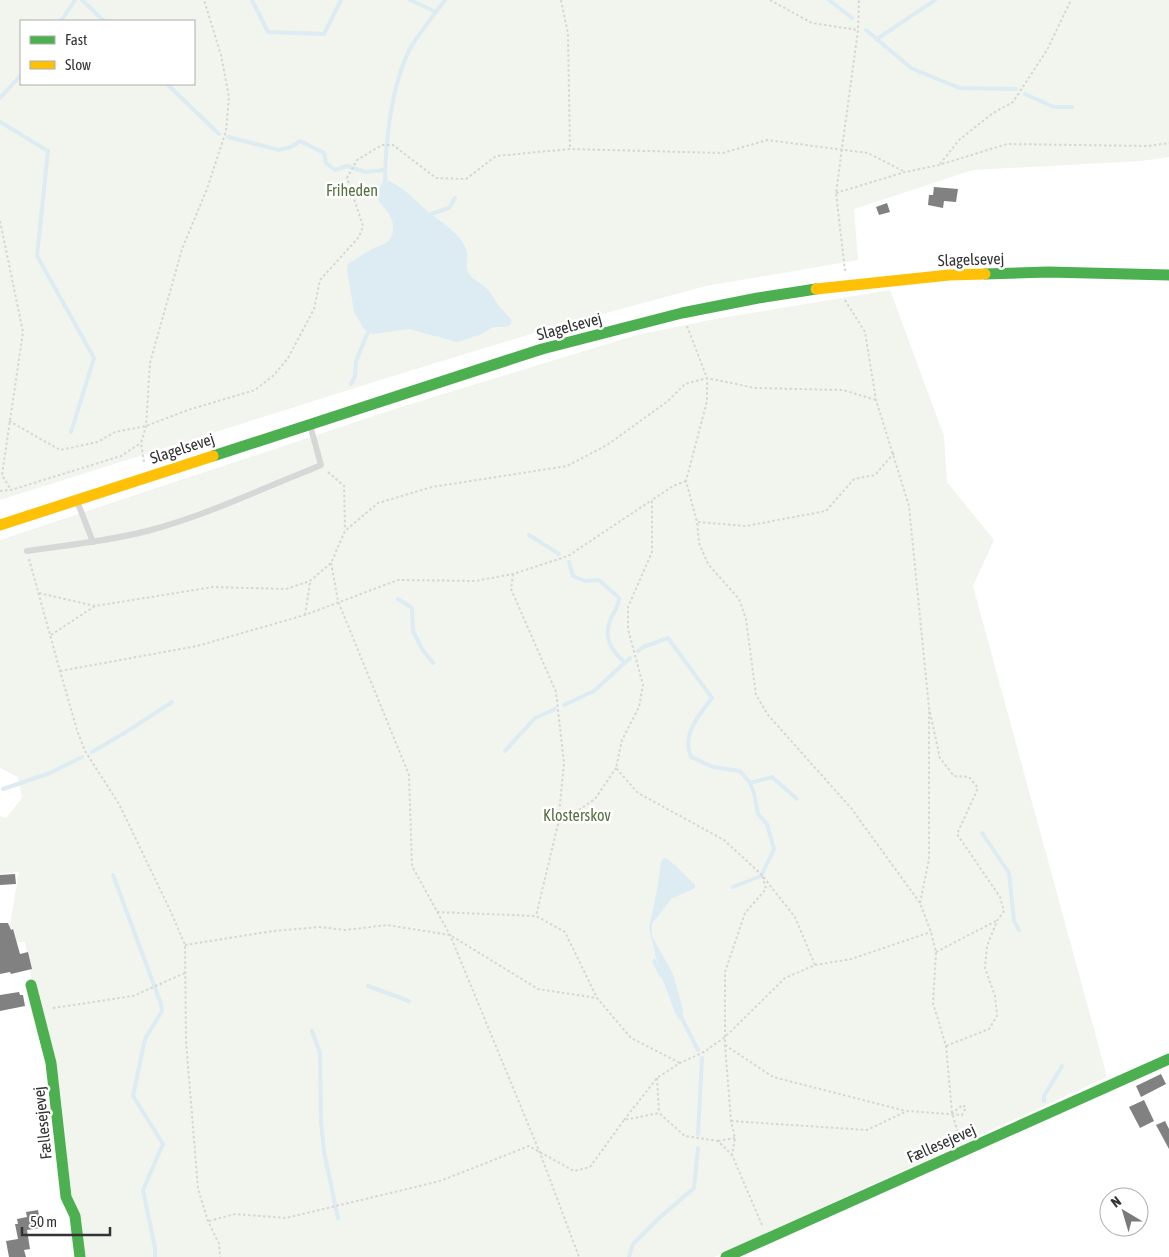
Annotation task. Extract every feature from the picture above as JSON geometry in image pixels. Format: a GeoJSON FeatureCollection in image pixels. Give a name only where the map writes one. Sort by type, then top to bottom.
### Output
{"type":"FeatureCollection","features":[{"type":"Feature","properties":{"kind":"street","name":"Slagelsevej"},"geometry":{"type":"LineString","coordinates":[[0,525],[542,349],[682,313],[758,298],[845,285],[949,275],[1048,272],[1169,275]]}},
{"type":"Feature","properties":{"kind":"street","name":"Fællesejevej"},"geometry":{"type":"LineString","coordinates":[[31,985],[51,1063],[66,1197],[75,1216],[80,1257]]}},
{"type":"Feature","properties":{"kind":"street","name":"Fællesejevej"},"geometry":{"type":"LineString","coordinates":[[726,1257],[1169,1059]]}},
{"type":"Feature","properties":{"kind":"lane"},"geometry":{"type":"LineString","coordinates":[[27,551],[93,542],[151,530],[202,513],[321,465],[310,424]]}},
{"type":"Feature","properties":{"kind":"lane"},"geometry":{"type":"LineString","coordinates":[[76,500],[93,542]]}},
{"type":"Feature","properties":{"kind":"path"},"geometry":{"type":"LineString","coordinates":[[150,476],[144,463],[141,443],[146,426],[150,363],[182,249],[207,189],[226,131],[229,97],[221,55],[204,0]]}},
{"type":"Feature","properties":{"kind":"path"},"geometry":{"type":"LineString","coordinates":[[561,0],[568,34],[570,149]]}},
{"type":"Feature","properties":{"kind":"path"},"geometry":{"type":"LineString","coordinates":[[770,0],[812,22],[858,30]]}},
{"type":"Feature","properties":{"kind":"path"},"geometry":{"type":"LineString","coordinates":[[859,0],[858,30],[836,192],[846,271],[845,301],[865,332],[876,400],[909,506],[929,708],[929,859],[920,903]]}},
{"type":"Feature","properties":{"kind":"path"},"geometry":{"type":"LineString","coordinates":[[939,165],[959,140],[993,113],[1013,102],[1047,50],[1071,0]]}},
{"type":"Feature","properties":{"kind":"path"},"geometry":{"type":"LineString","coordinates":[[10,421],[60,450],[98,442],[115,432],[146,426],[188,410],[255,390],[274,375],[288,358],[314,309],[320,280],[359,237],[363,226],[347,178],[357,160],[384,145],[393,145],[436,178],[466,179],[496,156],[570,149],[724,153],[767,140],[868,153],[905,172]]}},
{"type":"Feature","properties":{"kind":"path"},"geometry":{"type":"LineString","coordinates":[[836,192],[905,172],[939,165],[1007,144],[1148,146],[1169,143]]}},
{"type":"Feature","properties":{"kind":"path"},"geometry":{"type":"LineString","coordinates":[[0,221],[23,332],[2,475],[11,490]]}},
{"type":"Feature","properties":{"kind":"path"},"geometry":{"type":"LineString","coordinates":[[682,313],[707,378],[707,400],[686,481],[697,522],[699,543],[708,564],[739,600],[746,619],[756,695],[768,715],[851,808],[920,903],[936,952],[933,1004],[946,1046],[952,1113],[964,1150]]}},
{"type":"Feature","properties":{"kind":"path"},"geometry":{"type":"LineString","coordinates":[[345,530],[378,503],[423,489],[567,466],[607,445],[668,401],[685,384],[707,378],[755,388],[843,390],[876,400]]}},
{"type":"Feature","properties":{"kind":"path"},"geometry":{"type":"LineString","coordinates":[[0,491],[11,490],[121,456],[141,443]]}},
{"type":"Feature","properties":{"kind":"path"},"geometry":{"type":"LineString","coordinates":[[697,522],[746,526],[826,511],[854,479],[875,475],[894,453]]}},
{"type":"Feature","properties":{"kind":"path"},"geometry":{"type":"LineString","coordinates":[[39,593],[95,606],[213,587],[286,589],[310,581],[331,563],[345,530],[344,486],[321,465]]}},
{"type":"Feature","properties":{"kind":"path"},"geometry":{"type":"LineString","coordinates":[[60,671],[196,646],[305,615],[398,580],[475,581],[513,574],[568,556],[673,486],[686,481]]}},
{"type":"Feature","properties":{"kind":"path"},"geometry":{"type":"LineString","coordinates":[[558,824],[594,799],[616,768],[622,740],[639,706],[643,685],[628,628],[628,607],[652,552],[652,500]]}},
{"type":"Feature","properties":{"kind":"path"},"geometry":{"type":"LineString","coordinates":[[27,551],[77,730],[85,751],[119,804],[185,945],[186,1041],[198,1189],[208,1221],[219,1244],[220,1257]]}},
{"type":"Feature","properties":{"kind":"path"},"geometry":{"type":"LineString","coordinates":[[331,563],[338,601],[409,775],[412,866],[450,935],[540,1153],[579,1257]]}},
{"type":"Feature","properties":{"kind":"path"},"geometry":{"type":"LineString","coordinates":[[513,574],[511,589],[556,692],[564,764],[558,824],[536,916]]}},
{"type":"Feature","properties":{"kind":"path"},"geometry":{"type":"LineString","coordinates":[[305,615],[310,581]]}},
{"type":"Feature","properties":{"kind":"path"},"geometry":{"type":"LineString","coordinates":[[50,635],[95,606]]}},
{"type":"Feature","properties":{"kind":"path"},"geometry":{"type":"LineString","coordinates":[[929,708],[940,758],[954,776],[969,777],[978,788],[957,834],[1000,897],[1004,911],[997,921],[988,946],[985,968],[995,996],[998,1016],[989,1029],[946,1046]]}},
{"type":"Feature","properties":{"kind":"path"},"geometry":{"type":"LineString","coordinates":[[616,768],[638,793],[724,840],[762,874],[795,917],[815,965]]}},
{"type":"Feature","properties":{"kind":"path"},"geometry":{"type":"LineString","coordinates":[[732,1154],[735,1138],[731,1121],[725,1045],[725,972],[745,913],[766,889],[762,874]]}},
{"type":"Feature","properties":{"kind":"path"},"geometry":{"type":"LineString","coordinates":[[437,912],[536,916],[565,932],[597,998],[631,1038],[680,1063]]}},
{"type":"Feature","properties":{"kind":"path"},"geometry":{"type":"LineString","coordinates":[[936,952],[997,921]]}},
{"type":"Feature","properties":{"kind":"path"},"geometry":{"type":"LineString","coordinates":[[185,945],[273,931],[320,927],[345,930],[387,925],[450,935],[538,989],[597,998]]}},
{"type":"Feature","properties":{"kind":"path"},"geometry":{"type":"LineString","coordinates":[[208,1221],[235,1214],[286,1218],[440,1181],[529,1146],[574,1171],[590,1167],[656,1078],[680,1063],[704,1052],[725,1037],[785,978],[815,965],[851,960],[931,932]]}},
{"type":"Feature","properties":{"kind":"path"},"geometry":{"type":"LineString","coordinates":[[38,1010],[133,996],[185,973]]}},
{"type":"Feature","properties":{"kind":"path"},"geometry":{"type":"LineString","coordinates":[[725,1045],[773,1077],[906,1111],[962,1115],[966,1108],[963,1105],[952,1113]]}},
{"type":"Feature","properties":{"kind":"path"},"geometry":{"type":"LineString","coordinates":[[656,1078],[659,1113],[685,1136],[718,1141],[735,1138]]}},
{"type":"Feature","properties":{"kind":"path"},"geometry":{"type":"LineString","coordinates":[[731,1121],[867,1130],[906,1111]]}},
{"type":"Feature","properties":{"kind":"path"},"geometry":{"type":"LineString","coordinates":[[624,1120],[659,1113]]}},
{"type":"Feature","properties":{"kind":"path"},"geometry":{"type":"LineString","coordinates":[[718,1141],[732,1154],[767,1238]]}},
{"type":"Feature","properties":{"kind":"green space","name":"Friheden"},"geometry":{"type":"Polygon","coordinates":[[[0,0],[1169,0],[1169,157],[1141,161],[973,170],[854,209],[858,260],[706,286],[547,329],[0,500],[0,0]]]}},
{"type":"Feature","properties":{"kind":"green space","name":"Klosterskov"},"geometry":{"type":"Polygon","coordinates":[[[890,290],[944,436],[947,482],[994,540],[973,586],[1107,1077],[714,1257],[79,1257],[25,942],[7,942],[19,872],[0,874],[0,816],[6,818],[22,798],[18,777],[0,768],[0,540],[404,406],[637,335],[715,319],[890,290]]]}},
{"type":"Feature","properties":{"kind":"shaded area"},"geometry":{"type":"Polygon","coordinates":[[[389,181],[404,190],[463,242],[467,252],[468,272],[489,291],[512,321],[510,325],[493,327],[480,335],[457,342],[409,329],[372,334],[364,329],[354,312],[347,269],[348,264],[392,237],[393,231],[390,215],[379,201],[378,196],[383,182],[389,181]]]}},
{"type":"Feature","properties":{"kind":"shaded area"},"geometry":{"type":"Polygon","coordinates":[[[666,858],[695,885],[695,888],[671,899],[652,924],[652,936],[673,974],[683,1010],[683,1020],[680,1020],[676,1015],[659,970],[649,928],[661,864],[662,860],[666,858]]]}},
{"type":"Feature","properties":{"kind":"building"},"geometry":{"type":"Polygon","coordinates":[[[934,187],[958,189],[956,202],[944,201],[943,208],[928,205],[929,195],[933,195],[934,187]]]}},
{"type":"Feature","properties":{"kind":"building"},"geometry":{"type":"Polygon","coordinates":[[[887,203],[890,212],[879,215],[876,207],[887,203]]]}},
{"type":"Feature","properties":{"kind":"building"},"geometry":{"type":"Polygon","coordinates":[[[15,874],[16,884],[0,885],[0,875],[15,874]]]}},
{"type":"Feature","properties":{"kind":"building"},"geometry":{"type":"Polygon","coordinates":[[[0,923],[8,923],[11,930],[13,929],[20,954],[28,952],[32,969],[11,974],[10,972],[0,974],[0,923]]]}},
{"type":"Feature","properties":{"kind":"building"},"geometry":{"type":"Polygon","coordinates":[[[19,992],[20,995],[23,995],[25,1006],[0,1011],[0,995],[19,992]]]}},
{"type":"Feature","properties":{"kind":"building"},"geometry":{"type":"Polygon","coordinates":[[[1161,1074],[1166,1084],[1141,1097],[1136,1086],[1161,1074]]]}},
{"type":"Feature","properties":{"kind":"building"},"geometry":{"type":"Polygon","coordinates":[[[1144,1100],[1154,1121],[1140,1128],[1129,1107],[1144,1100]]]}},
{"type":"Feature","properties":{"kind":"building"},"geometry":{"type":"Polygon","coordinates":[[[1165,1121],[1169,1129],[1169,1149],[1156,1125],[1165,1121]]]}},
{"type":"Feature","properties":{"kind":"building"},"geometry":{"type":"Polygon","coordinates":[[[38,1210],[41,1228],[27,1230],[30,1249],[24,1250],[26,1257],[9,1257],[6,1241],[18,1239],[15,1224],[18,1224],[17,1219],[27,1217],[26,1212],[38,1210]]]}},
{"type":"Feature","properties":{"kind":"waterway"},"geometry":{"type":"LineString","coordinates":[[62,20],[75,0]]}},
{"type":"Feature","properties":{"kind":"waterway"},"geometry":{"type":"LineString","coordinates":[[82,0],[103,20]]}},
{"type":"Feature","properties":{"kind":"waterway"},"geometry":{"type":"LineString","coordinates":[[252,0],[268,32],[324,34],[341,0]]}},
{"type":"Feature","properties":{"kind":"waterway"},"geometry":{"type":"LineString","coordinates":[[410,0],[436,12]]}},
{"type":"Feature","properties":{"kind":"waterway"},"geometry":{"type":"LineString","coordinates":[[385,186],[388,133],[398,78],[411,47],[445,0]]}},
{"type":"Feature","properties":{"kind":"waterway"},"geometry":{"type":"LineString","coordinates":[[829,0],[852,18]]}},
{"type":"Feature","properties":{"kind":"waterway"},"geometry":{"type":"LineString","coordinates":[[877,39],[935,0]]}},
{"type":"Feature","properties":{"kind":"waterway"},"geometry":{"type":"LineString","coordinates":[[866,30],[911,68],[942,81],[960,88],[1016,89]]}},
{"type":"Feature","properties":{"kind":"waterway"},"geometry":{"type":"LineString","coordinates":[[0,98],[20,76]]}},
{"type":"Feature","properties":{"kind":"waterway"},"geometry":{"type":"LineString","coordinates":[[168,85],[219,134]]}},
{"type":"Feature","properties":{"kind":"waterway"},"geometry":{"type":"LineString","coordinates":[[1025,94],[1054,107],[1072,107]]}},
{"type":"Feature","properties":{"kind":"waterway"},"geometry":{"type":"LineString","coordinates":[[0,122],[48,151],[37,256],[94,358],[71,432]]}},
{"type":"Feature","properties":{"kind":"waterway"},"geometry":{"type":"LineString","coordinates":[[228,137],[279,150],[291,147],[300,141],[324,153],[326,163],[335,170],[347,166],[365,172],[385,170]]}},
{"type":"Feature","properties":{"kind":"waterway"},"geometry":{"type":"LineString","coordinates":[[431,214],[449,208],[455,198]]}},
{"type":"Feature","properties":{"kind":"waterway"},"geometry":{"type":"LineString","coordinates":[[351,384],[355,376],[356,361],[368,332]]}},
{"type":"Feature","properties":{"kind":"waterway"},"geometry":{"type":"LineString","coordinates":[[529,535],[559,554]]}},
{"type":"Feature","properties":{"kind":"waterway"},"geometry":{"type":"LineString","coordinates":[[569,562],[573,576],[585,581],[599,580],[619,598],[618,605],[609,623],[608,636],[615,653],[625,663]]}},
{"type":"Feature","properties":{"kind":"waterway"},"geometry":{"type":"LineString","coordinates":[[398,599],[412,608],[413,631],[422,649],[433,663]]}},
{"type":"Feature","properties":{"kind":"waterway"},"geometry":{"type":"LineString","coordinates":[[638,651],[643,647],[668,638],[712,698],[697,718],[690,732],[688,740],[691,757],[713,767],[740,771],[750,783],[758,814],[767,824],[774,849],[761,876],[733,887]]}},
{"type":"Feature","properties":{"kind":"waterway"},"geometry":{"type":"LineString","coordinates":[[564,705],[594,691],[630,658]]}},
{"type":"Feature","properties":{"kind":"waterway"},"geometry":{"type":"LineString","coordinates":[[92,752],[172,702]]}},
{"type":"Feature","properties":{"kind":"waterway"},"geometry":{"type":"LineString","coordinates":[[505,751],[535,718],[555,709]]}},
{"type":"Feature","properties":{"kind":"waterway"},"geometry":{"type":"LineString","coordinates":[[3,789],[50,773],[82,757]]}},
{"type":"Feature","properties":{"kind":"waterway"},"geometry":{"type":"LineString","coordinates":[[750,783],[772,777],[797,799]]}},
{"type":"Feature","properties":{"kind":"waterway"},"geometry":{"type":"LineString","coordinates":[[982,833],[1009,873],[1014,921],[1019,930]]}},
{"type":"Feature","properties":{"kind":"waterway"},"geometry":{"type":"LineString","coordinates":[[113,875],[162,1011],[145,1039],[133,1096],[163,1144],[143,1190],[155,1248],[155,1257]]}},
{"type":"Feature","properties":{"kind":"waterway"},"geometry":{"type":"LineString","coordinates":[[654,961],[661,975]]}},
{"type":"Feature","properties":{"kind":"waterway"},"geometry":{"type":"LineString","coordinates":[[368,986],[409,1001]]}},
{"type":"Feature","properties":{"kind":"waterway"},"geometry":{"type":"LineString","coordinates":[[680,1015],[698,1050]]}},
{"type":"Feature","properties":{"kind":"waterway"},"geometry":{"type":"LineString","coordinates":[[312,1031],[320,1053],[321,1122],[324,1152],[338,1218]]}},
{"type":"Feature","properties":{"kind":"waterway"},"geometry":{"type":"LineString","coordinates":[[698,1134],[702,1058]]}},
{"type":"Feature","properties":{"kind":"waterway"},"geometry":{"type":"LineString","coordinates":[[1044,1101],[1044,1096],[1062,1066]]}},
{"type":"Feature","properties":{"kind":"waterway"},"geometry":{"type":"LineString","coordinates":[[629,1257],[633,1244],[658,1219],[694,1188],[698,1148]]}},
{"type":"Feature","properties":{"kind":"traffic: fast"},"geometry":{"type":"LineString","coordinates":[[985,274],[1048,272],[1169,275]]}},
{"type":"Feature","properties":{"kind":"traffic: fast"},"geometry":{"type":"LineString","coordinates":[[213,456],[542,349],[682,313],[816,289]]}},
{"type":"Feature","properties":{"kind":"traffic: fast"},"geometry":{"type":"LineString","coordinates":[[31,985],[51,1063],[66,1197],[75,1216],[80,1257]]}},
{"type":"Feature","properties":{"kind":"traffic: fast"},"geometry":{"type":"LineString","coordinates":[[726,1257],[1169,1059]]}},
{"type":"Feature","properties":{"kind":"traffic: slow"},"geometry":{"type":"LineString","coordinates":[[816,289],[949,275],[985,274]]}},
{"type":"Feature","properties":{"kind":"traffic: slow"},"geometry":{"type":"LineString","coordinates":[[0,525],[213,456]]}}]}
